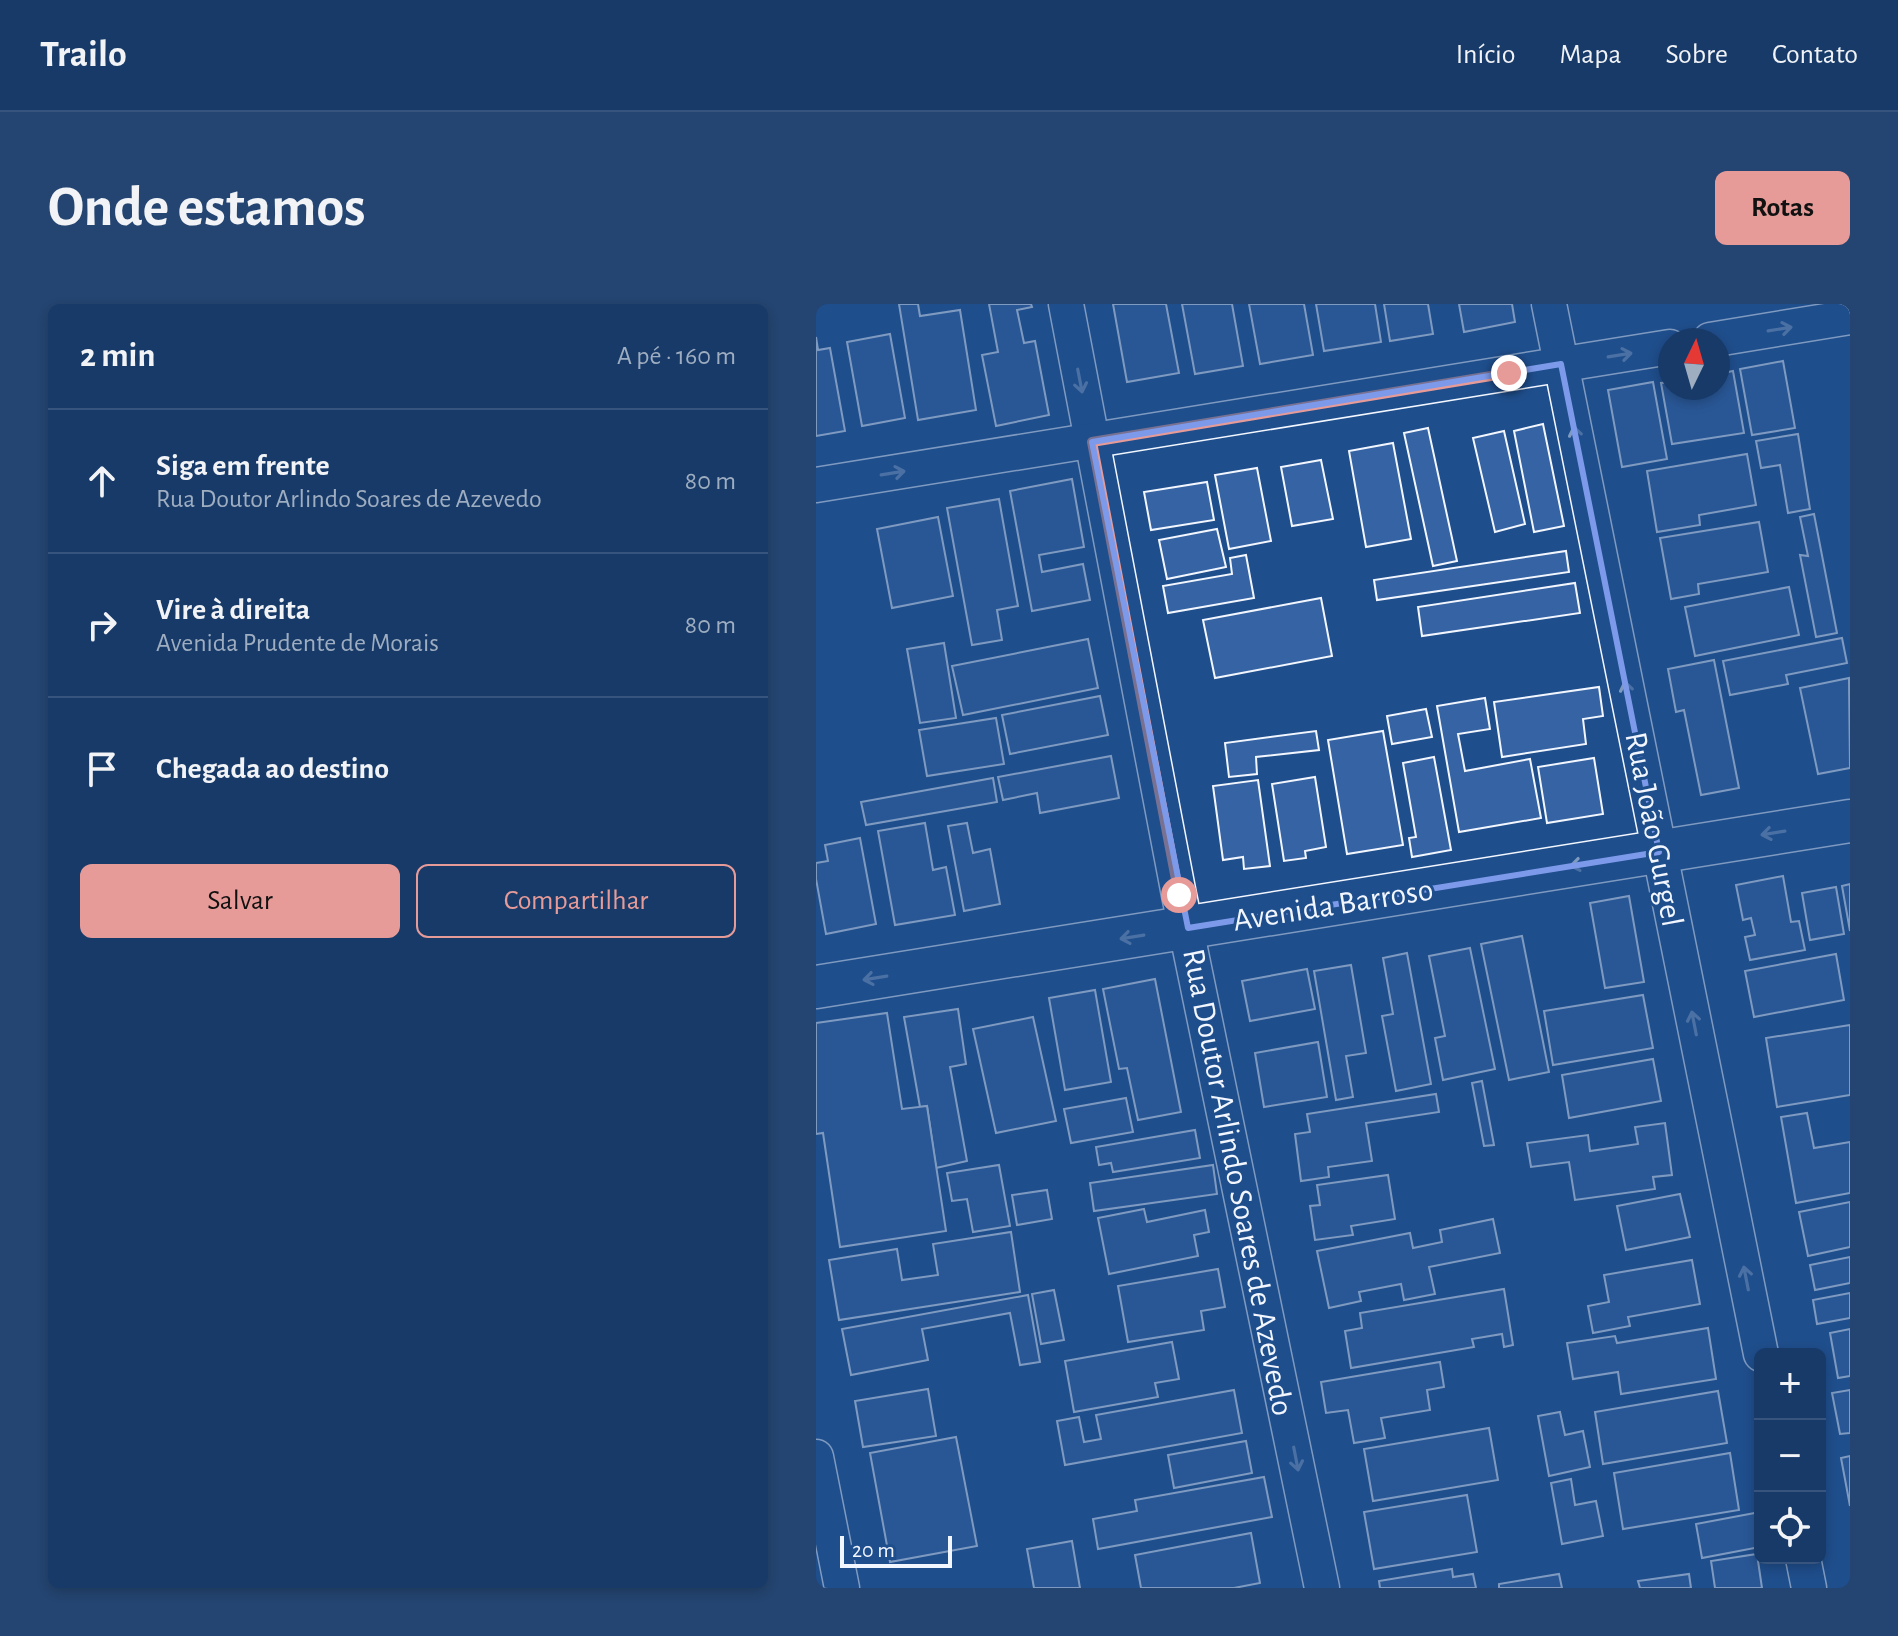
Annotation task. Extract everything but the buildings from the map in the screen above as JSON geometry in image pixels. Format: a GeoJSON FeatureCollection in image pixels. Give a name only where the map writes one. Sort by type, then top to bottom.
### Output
{"type":"FeatureCollection","features":[{"type":"Feature","properties":{"kind":"street","name":"Rua Doutor Arlindo Soares de Azevedo"},"geometry":{"type":"LineString","coordinates":[[1066,304],[1322,1588]]}},
{"type":"Feature","properties":{"kind":"street","name":"Rua João Gurgel"},"geometry":{"type":"LineString","coordinates":[[1549,304],[1760,1348]]}},
{"type":"Feature","properties":{"kind":"street"},"geometry":{"type":"LineString","coordinates":[[1730,337],[1850,317]]}},
{"type":"Feature","properties":{"kind":"street"},"geometry":{"type":"LineString","coordinates":[[816,485],[1658,349]]}},
{"type":"Feature","properties":{"kind":"street","name":"Avenida Barroso"},"geometry":{"type":"LineString","coordinates":[[816,987],[1850,821]]}},
{"type":"Feature","properties":{"kind":"street"},"geometry":{"type":"LineString","coordinates":[[816,1457],[842,1588]]}},
{"type":"Feature","properties":{"kind":"street"},"geometry":{"type":"LineString","coordinates":[[1804,1564],[1809,1588]]}},
{"type":"Feature","properties":{"kind":"highlighted area"},"geometry":{"type":"Polygon","coordinates":[[[1561,364],[1659,852],[1188,928],[1092,442],[1561,364]]]}},
{"type":"Feature","properties":{"kind":"route"},"geometry":{"type":"LineString","coordinates":[[1179,895],[1092,442],[1509,373]]}}]}
